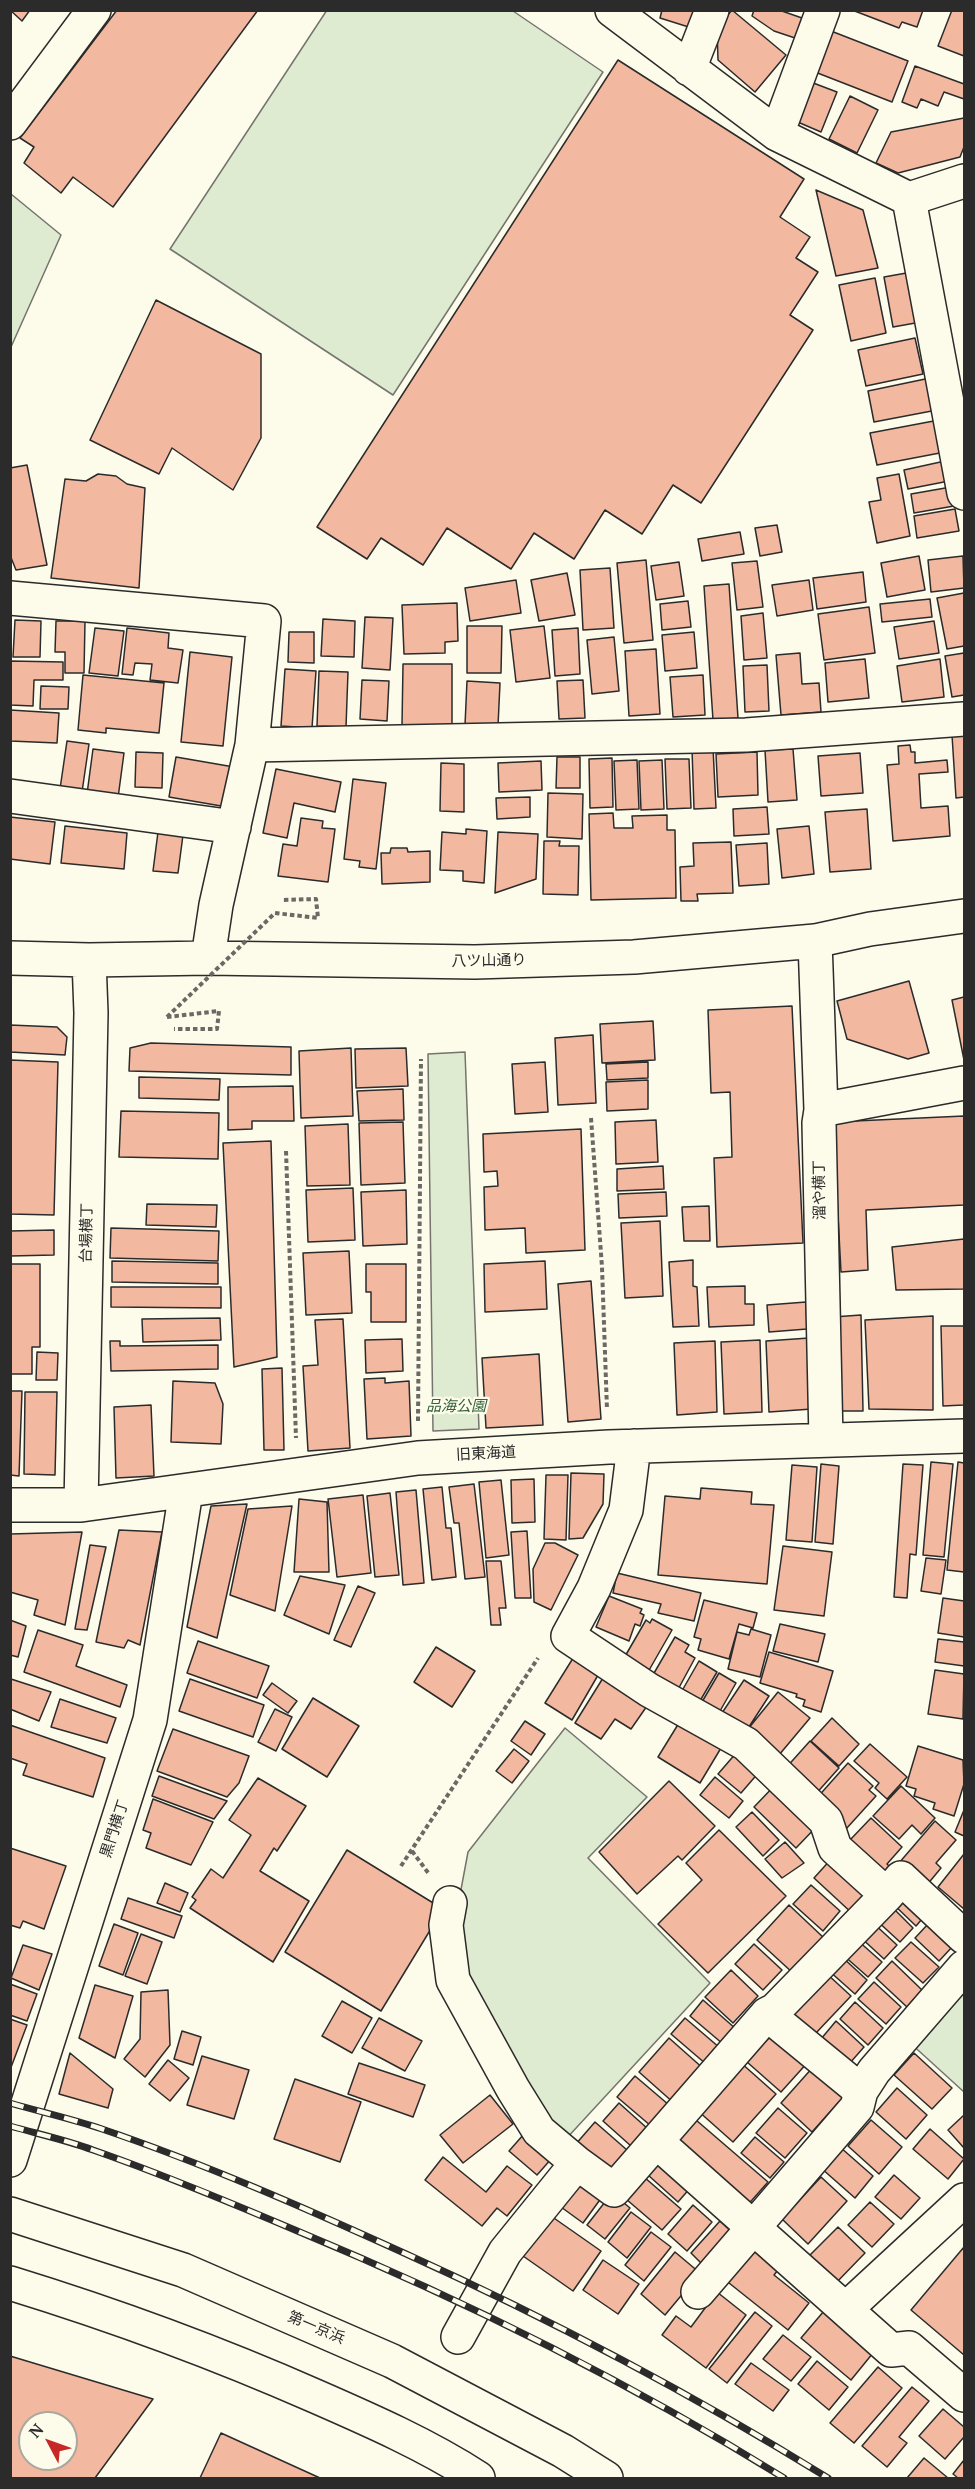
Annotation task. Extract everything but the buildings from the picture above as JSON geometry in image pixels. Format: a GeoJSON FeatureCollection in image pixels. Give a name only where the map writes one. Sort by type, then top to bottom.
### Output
{"type":"FeatureCollection","features":[{"type":"Feature","properties":{"kind":"main road"},"geometry":{"type":"LineString","coordinates":[[10,123],[94,10]]}},
{"type":"Feature","properties":{"kind":"main road"},"geometry":{"type":"LineString","coordinates":[[612,10],[777,134],[909,199],[964,181]]}},
{"type":"Feature","properties":{"kind":"main road"},"geometry":{"type":"LineString","coordinates":[[689,69],[712,10]]}},
{"type":"Feature","properties":{"kind":"main road"},"geometry":{"type":"LineString","coordinates":[[777,134],[823,10]]}},
{"type":"Feature","properties":{"kind":"main road"},"geometry":{"type":"LineString","coordinates":[[909,199],[964,493]]}},
{"type":"Feature","properties":{"kind":"main road"},"geometry":{"type":"LineString","coordinates":[[10,598],[264,621],[252,745],[216,905],[208,958]]}},
{"type":"Feature","properties":{"kind":"main road"},"geometry":{"type":"LineString","coordinates":[[252,745],[746,735],[964,719]]}},
{"type":"Feature","properties":{"kind":"main road"},"geometry":{"type":"LineString","coordinates":[[10,796],[234,827]]}},
{"type":"Feature","properties":{"kind":"main road","name":"八ツ山通り"},"geometry":{"type":"LineString","coordinates":[[10,958],[486,961],[634,957],[815,941],[870,929],[964,916]]}},
{"type":"Feature","properties":{"kind":"main road","name":"溜や横丁"},"geometry":{"type":"LineString","coordinates":[[815,941],[821,1110],[819,1123],[825,1440]]}},
{"type":"Feature","properties":{"kind":"main road","name":"台場横丁"},"geometry":{"type":"LineString","coordinates":[[81,1506],[91,1013],[89,960]]}},
{"type":"Feature","properties":{"kind":"main road"},"geometry":{"type":"LineString","coordinates":[[821,1110],[964,1083]]}},
{"type":"Feature","properties":{"kind":"main road","name":"旧東海道"},"geometry":{"type":"LineString","coordinates":[[10,1505],[81,1506],[418,1458],[621,1447],[964,1436]]}},
{"type":"Feature","properties":{"kind":"main road"},"geometry":{"type":"LineString","coordinates":[[621,1447],[626,1510],[594,1588],[568,1636],[649,1690],[746,1744],[826,1821],[835,1848],[887,1895]]}},
{"type":"Feature","properties":{"kind":"main road","name":"黒門横丁"},"geometry":{"type":"LineString","coordinates":[[10,2160],[150,1720],[186,1491]]}},
{"type":"Feature","properties":{"kind":"main road"},"geometry":{"type":"LineString","coordinates":[[450,1903],[446,1925],[453,1980],[513,2089],[539,2131],[614,2190],[767,2014],[776,2010],[901,1878],[964,1937]]}},
{"type":"Feature","properties":{"kind":"main road"},"geometry":{"type":"LineString","coordinates":[[698,2292],[857,2107],[861,2091],[874,2071],[964,1967]]}},
{"type":"Feature","properties":{"kind":"main road"},"geometry":{"type":"LineString","coordinates":[[767,2014],[861,2091]]}},
{"type":"Feature","properties":{"kind":"main road"},"geometry":{"type":"LineString","coordinates":[[657,2142],[891,2350],[909,2348],[964,2395]]}},
{"type":"Feature","properties":{"kind":"main road"},"geometry":{"type":"LineString","coordinates":[[458,2337],[505,2252],[577,2163]]}},
{"type":"Feature","properties":{"kind":"main road"},"geometry":{"type":"LineString","coordinates":[[846,2309],[964,2200]]}},
{"type":"Feature","properties":{"kind":"main road","name":"第一京浜"},"geometry":{"type":"LineString","coordinates":[[10,2214],[183,2270],[392,2361],[563,2451],[606,2478]]}},
{"type":"Feature","properties":{"kind":"main road"},"geometry":{"type":"LineString","coordinates":[[10,2283],[87,2307],[231,2359],[370,2420],[470,2476]]}},
{"type":"Feature","properties":{"kind":"path"},"geometry":{"type":"LineString","coordinates":[[174,1029],[217,1029],[219,1011],[167,1017],[274,913],[318,918],[316,899],[282,900]]}},
{"type":"Feature","properties":{"kind":"path"},"geometry":{"type":"LineString","coordinates":[[418,1458],[421,1059]]}},
{"type":"Feature","properties":{"kind":"path"},"geometry":{"type":"LineString","coordinates":[[591,1118],[602,1267],[621,1447]]}},
{"type":"Feature","properties":{"kind":"path"},"geometry":{"type":"LineString","coordinates":[[286,1151],[297,1475]]}},
{"type":"Feature","properties":{"kind":"path"},"geometry":{"type":"LineString","coordinates":[[401,1866],[539,1658]]}},
{"type":"Feature","properties":{"kind":"green space"},"geometry":{"type":"Polygon","coordinates":[[[327,10],[513,11],[603,72],[393,395],[170,249],[327,10]]]}},
{"type":"Feature","properties":{"kind":"green space"},"geometry":{"type":"Polygon","coordinates":[[[11,194],[61,235],[11,347],[11,194]]]}},
{"type":"Feature","properties":{"kind":"green space","name":"品海公園"},"geometry":{"type":"Polygon","coordinates":[[[465,1052],[479,1429],[433,1431],[428,1054],[465,1052]]]}},
{"type":"Feature","properties":{"kind":"green space"},"geometry":{"type":"Polygon","coordinates":[[[565,1728],[647,1797],[588,1858],[710,1983],[565,2140],[458,1981],[454,1927],[468,1852],[565,1728]]]}},
{"type":"Feature","properties":{"kind":"green space"},"geometry":{"type":"Polygon","coordinates":[[[964,1981],[964,2092],[908,2041],[964,1981]]]}},
{"type":"Feature","properties":{"kind":"railway"},"geometry":{"type":"LineString","coordinates":[[10,2103],[91,2125],[179,2157],[292,2203],[459,2278],[673,2387],[828,2478]]}},
{"type":"Feature","properties":{"kind":"railway"},"geometry":{"type":"LineString","coordinates":[[10,2126],[83,2146],[170,2178],[421,2285],[606,2376],[784,2478]]}}]}
